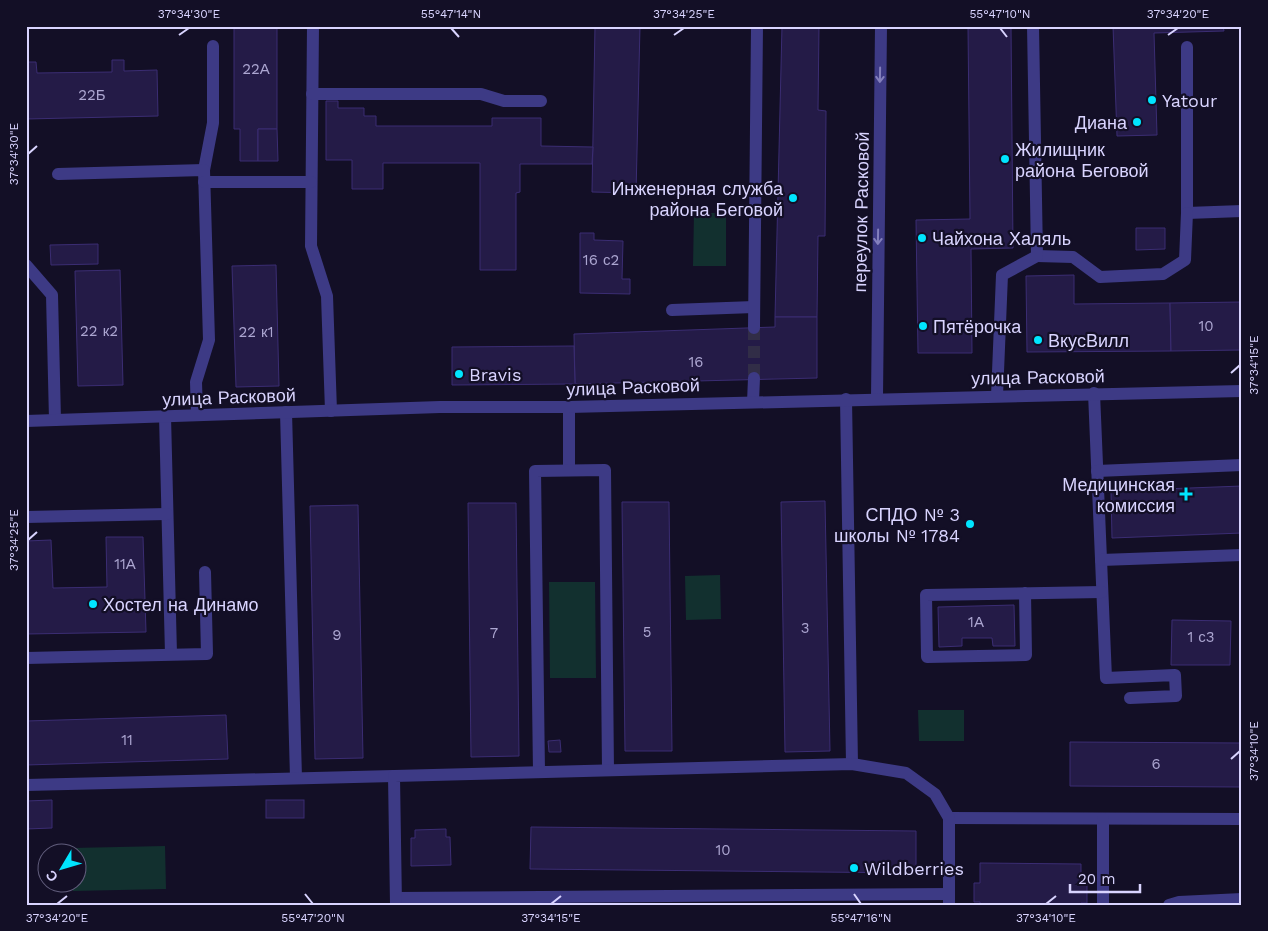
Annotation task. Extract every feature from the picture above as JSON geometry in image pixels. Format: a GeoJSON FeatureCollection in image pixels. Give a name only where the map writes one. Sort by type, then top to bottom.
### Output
{"type":"FeatureCollection","features":[{"type":"Feature","properties":{"kind":"street"},"geometry":{"type":"LineString","coordinates":[[313,26],[311,246],[327,296],[331,411]]}},
{"type":"Feature","properties":{"kind":"street"},"geometry":{"type":"LineString","coordinates":[[754,328],[757,26]]}},
{"type":"Feature","properties":{"kind":"street","name":"переулок Расковой"},"geometry":{"type":"LineString","coordinates":[[876,398],[881,26]]}},
{"type":"Feature","properties":{"kind":"street"},"geometry":{"type":"LineString","coordinates":[[1033,26],[1037,256]]}},
{"type":"Feature","properties":{"kind":"street"},"geometry":{"type":"LineString","coordinates":[[197,415],[196,382],[209,340],[204,176],[213,123],[213,46]]}},
{"type":"Feature","properties":{"kind":"street"},"geometry":{"type":"LineString","coordinates":[[997,396],[1002,275],[1037,256],[1074,256],[1100,277],[1163,274],[1185,260],[1187,213],[1187,47]]}},
{"type":"Feature","properties":{"kind":"street"},"geometry":{"type":"LineString","coordinates":[[312,94],[481,94],[504,101],[542,101]]}},
{"type":"Feature","properties":{"kind":"street"},"geometry":{"type":"LineString","coordinates":[[58,174],[204,176],[312,182]]}},
{"type":"Feature","properties":{"kind":"street"},"geometry":{"type":"LineString","coordinates":[[1187,213],[1242,212]]}},
{"type":"Feature","properties":{"kind":"street"},"geometry":{"type":"LineString","coordinates":[[26,265],[52,294],[55,420]]}},
{"type":"Feature","properties":{"kind":"street"},"geometry":{"type":"LineString","coordinates":[[672,310],[754,307]]}},
{"type":"Feature","properties":{"kind":"street"},"geometry":{"type":"LineString","coordinates":[[753,402],[754,378]]}},
{"type":"Feature","properties":{"kind":"street","name":"улица Расковой"},"geometry":{"type":"LineString","coordinates":[[26,421],[440,407],[568,407],[876,398],[1242,391]]}},
{"type":"Feature","properties":{"kind":"street"},"geometry":{"type":"LineString","coordinates":[[1094,393],[1106,678],[1175,675],[1176,696],[1130,698]]}},
{"type":"Feature","properties":{"kind":"street"},"geometry":{"type":"LineString","coordinates":[[846,399],[844,438],[852,764]]}},
{"type":"Feature","properties":{"kind":"street"},"geometry":{"type":"LineString","coordinates":[[568,407],[569,470]]}},
{"type":"Feature","properties":{"kind":"street"},"geometry":{"type":"LineString","coordinates":[[286,412],[296,778]]}},
{"type":"Feature","properties":{"kind":"street"},"geometry":{"type":"LineString","coordinates":[[165,416],[171,654]]}},
{"type":"Feature","properties":{"kind":"street"},"geometry":{"type":"LineString","coordinates":[[1097,471],[1242,465]]}},
{"type":"Feature","properties":{"kind":"street"},"geometry":{"type":"LineString","coordinates":[[538,772],[535,471],[569,470],[604,470],[608,770]]}},
{"type":"Feature","properties":{"kind":"street"},"geometry":{"type":"LineString","coordinates":[[26,517],[167,514]]}},
{"type":"Feature","properties":{"kind":"street"},"geometry":{"type":"LineString","coordinates":[[1101,560],[1242,555]]}},
{"type":"Feature","properties":{"kind":"street"},"geometry":{"type":"LineString","coordinates":[[26,658],[207,654],[205,572]]}},
{"type":"Feature","properties":{"kind":"street"},"geometry":{"type":"LineString","coordinates":[[1025,593],[1026,655],[927,657],[926,595],[1025,593],[1102,592]]}},
{"type":"Feature","properties":{"kind":"street"},"geometry":{"type":"LineString","coordinates":[[26,785],[852,764],[906,773],[935,794],[949,818],[949,899],[396,901],[394,776]]}},
{"type":"Feature","properties":{"kind":"street"},"geometry":{"type":"LineString","coordinates":[[949,818],[1242,819]]}},
{"type":"Feature","properties":{"kind":"street"},"geometry":{"type":"LineString","coordinates":[[1103,818],[1103,905]]}},
{"type":"Feature","properties":{"kind":"street"},"geometry":{"type":"LineString","coordinates":[[1169,905],[1178,902],[1242,899]]}},
{"type":"Feature","properties":{"kind":"green space"},"geometry":{"type":"Polygon","coordinates":[[[694,213],[726,213],[726,266],[693,266],[694,213]]]}},
{"type":"Feature","properties":{"kind":"green space"},"geometry":{"type":"Polygon","coordinates":[[[720,575],[721,619],[686,620],[685,576],[720,575]]]}},
{"type":"Feature","properties":{"kind":"green space"},"geometry":{"type":"Polygon","coordinates":[[[549,582],[595,582],[596,678],[550,678],[549,582]]]}},
{"type":"Feature","properties":{"kind":"green space"},"geometry":{"type":"Polygon","coordinates":[[[918,710],[964,710],[964,741],[919,741],[918,710]]]}},
{"type":"Feature","properties":{"kind":"green space"},"geometry":{"type":"Polygon","coordinates":[[[165,846],[166,889],[88,891],[88,848],[165,846]]]}},
{"type":"Feature","properties":{"kind":"building"},"geometry":{"type":"Polygon","coordinates":[[[234,26],[277,26],[277,129],[258,129],[258,161],[240,161],[240,129],[234,129],[234,26]]]}},
{"type":"Feature","properties":{"kind":"building"},"geometry":{"type":"Polygon","coordinates":[[[595,26],[640,26],[636,193],[592,192],[595,26]]]}},
{"type":"Feature","properties":{"kind":"building"},"geometry":{"type":"Polygon","coordinates":[[[782,26],[819,26],[818,110],[826,111],[825,236],[818,236],[817,317],[775,317],[782,26]]]}},
{"type":"Feature","properties":{"kind":"building"},"geometry":{"type":"Polygon","coordinates":[[[968,26],[1011,26],[1013,248],[971,249],[972,353],[918,353],[916,220],[970,219],[968,26]]]}},
{"type":"Feature","properties":{"kind":"building"},"geometry":{"type":"Polygon","coordinates":[[[1113,26],[1223,26],[1224,31],[1154,33],[1157,135],[1117,136],[1113,26]]]}},
{"type":"Feature","properties":{"kind":"building"},"geometry":{"type":"Polygon","coordinates":[[[112,60],[124,60],[124,71],[157,70],[158,116],[26,119],[26,62],[36,62],[37,73],[112,72],[112,60]]]}},
{"type":"Feature","properties":{"kind":"building"},"geometry":{"type":"Polygon","coordinates":[[[326,101],[338,101],[338,108],[364,108],[364,116],[376,116],[376,126],[492,126],[492,118],[541,118],[541,146],[593,147],[592,164],[520,164],[520,192],[516,193],[516,270],[480,270],[480,163],[383,163],[383,189],[352,189],[352,160],[326,160],[326,101]]]}},
{"type":"Feature","properties":{"kind":"building"},"geometry":{"type":"Polygon","coordinates":[[[258,129],[277,129],[278,161],[258,161],[258,129]]]}},
{"type":"Feature","properties":{"kind":"building"},"geometry":{"type":"Polygon","coordinates":[[[1136,228],[1165,228],[1165,249],[1136,250],[1136,228]]]}},
{"type":"Feature","properties":{"kind":"building"},"geometry":{"type":"Polygon","coordinates":[[[580,233],[594,233],[594,240],[623,241],[622,279],[630,279],[630,294],[580,293],[580,233]]]}},
{"type":"Feature","properties":{"kind":"building"},"geometry":{"type":"Polygon","coordinates":[[[98,244],[98,264],[51,265],[50,245],[98,244]]]}},
{"type":"Feature","properties":{"kind":"building"},"geometry":{"type":"Polygon","coordinates":[[[276,265],[279,386],[236,387],[232,266],[276,265]]]}},
{"type":"Feature","properties":{"kind":"building"},"geometry":{"type":"Polygon","coordinates":[[[120,270],[123,385],[78,386],[75,271],[120,270]]]}},
{"type":"Feature","properties":{"kind":"building"},"geometry":{"type":"Polygon","coordinates":[[[1074,275],[1074,304],[1170,303],[1171,351],[1027,352],[1026,276],[1074,275]]]}},
{"type":"Feature","properties":{"kind":"building"},"geometry":{"type":"Polygon","coordinates":[[[1242,302],[1242,350],[1171,351],[1170,303],[1242,302]]]}},
{"type":"Feature","properties":{"kind":"building"},"geometry":{"type":"Polygon","coordinates":[[[775,317],[817,317],[817,378],[575,384],[574,334],[775,327],[775,317]]]}},
{"type":"Feature","properties":{"kind":"building"},"geometry":{"type":"Polygon","coordinates":[[[574,346],[575,384],[452,385],[452,347],[574,346]]]}},
{"type":"Feature","properties":{"kind":"building"},"geometry":{"type":"Polygon","coordinates":[[[1242,486],[1242,533],[1112,538],[1111,491],[1242,486]]]}},
{"type":"Feature","properties":{"kind":"building"},"geometry":{"type":"Polygon","coordinates":[[[825,501],[830,751],[785,752],[781,502],[825,501]]]}},
{"type":"Feature","properties":{"kind":"building"},"geometry":{"type":"Polygon","coordinates":[[[622,502],[669,502],[672,751],[625,751],[622,502]]]}},
{"type":"Feature","properties":{"kind":"building"},"geometry":{"type":"Polygon","coordinates":[[[468,503],[516,503],[519,756],[471,757],[468,503]]]}},
{"type":"Feature","properties":{"kind":"building"},"geometry":{"type":"Polygon","coordinates":[[[358,505],[363,758],[315,759],[310,506],[358,505]]]}},
{"type":"Feature","properties":{"kind":"building"},"geometry":{"type":"Polygon","coordinates":[[[106,537],[143,537],[146,632],[26,634],[26,541],[51,540],[53,588],[107,587],[106,537]]]}},
{"type":"Feature","properties":{"kind":"building"},"geometry":{"type":"Polygon","coordinates":[[[1014,605],[1015,646],[993,646],[992,638],[962,638],[962,646],[939,647],[938,607],[1014,605]]]}},
{"type":"Feature","properties":{"kind":"building"},"geometry":{"type":"Polygon","coordinates":[[[1172,620],[1231,621],[1230,665],[1171,665],[1172,620]]]}},
{"type":"Feature","properties":{"kind":"building"},"geometry":{"type":"Polygon","coordinates":[[[226,715],[228,759],[26,765],[26,721],[226,715]]]}},
{"type":"Feature","properties":{"kind":"building"},"geometry":{"type":"Polygon","coordinates":[[[560,740],[561,752],[549,752],[548,741],[560,740]]]}},
{"type":"Feature","properties":{"kind":"building"},"geometry":{"type":"Polygon","coordinates":[[[1070,742],[1242,743],[1242,787],[1070,786],[1070,742]]]}},
{"type":"Feature","properties":{"kind":"building"},"geometry":{"type":"Polygon","coordinates":[[[52,800],[52,828],[26,829],[26,801],[52,800]]]}},
{"type":"Feature","properties":{"kind":"building"},"geometry":{"type":"Polygon","coordinates":[[[266,800],[304,800],[304,818],[266,818],[266,800]]]}},
{"type":"Feature","properties":{"kind":"building"},"geometry":{"type":"Polygon","coordinates":[[[531,827],[916,831],[916,873],[530,869],[531,827]]]}},
{"type":"Feature","properties":{"kind":"building"},"geometry":{"type":"Polygon","coordinates":[[[446,829],[446,837],[450,837],[451,865],[411,866],[411,838],[415,838],[415,830],[446,829]]]}},
{"type":"Feature","properties":{"kind":"building"},"geometry":{"type":"Polygon","coordinates":[[[980,863],[1081,864],[1081,883],[1087,883],[1087,903],[1081,903],[1081,905],[980,905],[980,902],[974,902],[974,883],[980,883],[980,863]]]}},
{"type":"Feature","properties":{"kind":"tunnel"},"geometry":{"type":"LineString","coordinates":[[754,328],[754,378]]}},
{"type":"Feature","properties":{"kind":"place","name":"Yatour"},"geometry":{"type":"Point","coordinates":[1152,100]}},
{"type":"Feature","properties":{"kind":"place","name":"Диана"},"geometry":{"type":"Point","coordinates":[1137,122]}},
{"type":"Feature","properties":{"kind":"place","name":"Жилищник района Беговой"},"geometry":{"type":"Point","coordinates":[1005,159]}},
{"type":"Feature","properties":{"kind":"place","name":"Инженерная служба района Беговой"},"geometry":{"type":"Point","coordinates":[793,198]}},
{"type":"Feature","properties":{"kind":"place","name":"Чайхона Халяль"},"geometry":{"type":"Point","coordinates":[922,238]}},
{"type":"Feature","properties":{"kind":"place","name":"Пятёрочка"},"geometry":{"type":"Point","coordinates":[923,326]}},
{"type":"Feature","properties":{"kind":"place","name":"ВкусВилл"},"geometry":{"type":"Point","coordinates":[1038,340]}},
{"type":"Feature","properties":{"kind":"place","name":"Bravis"},"geometry":{"type":"Point","coordinates":[459,374]}},
{"type":"Feature","properties":{"kind":"place","name":"Медицинская комиссия"},"geometry":{"type":"Point","coordinates":[1186,494]}},
{"type":"Feature","properties":{"kind":"place","name":"СПДО № 3 школы № 1784"},"geometry":{"type":"Point","coordinates":[970,524]}},
{"type":"Feature","properties":{"kind":"place","name":"Хостел на Динамо"},"geometry":{"type":"Point","coordinates":[93,604]}},
{"type":"Feature","properties":{"kind":"place","name":"Wildberries"},"geometry":{"type":"Point","coordinates":[854,868]}}]}
